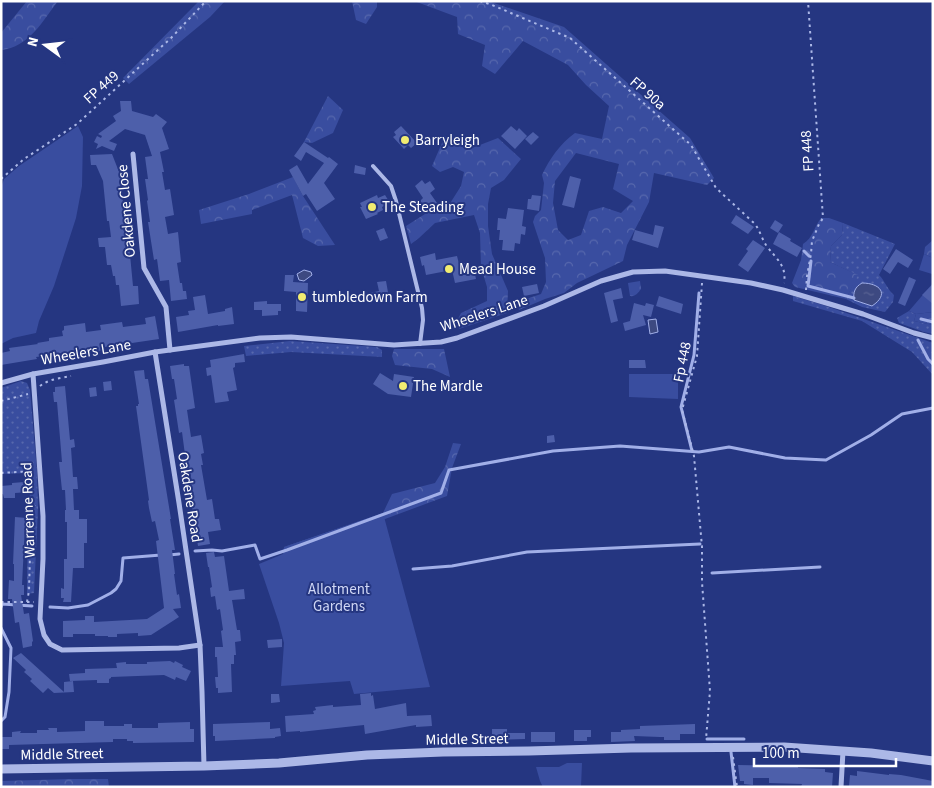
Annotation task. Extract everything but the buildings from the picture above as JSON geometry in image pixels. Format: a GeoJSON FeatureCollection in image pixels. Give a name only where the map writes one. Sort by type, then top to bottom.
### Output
{"type":"FeatureCollection","features":[{"type":"Feature","properties":{"kind":"street","name":"Oakdene Close"},"geometry":{"type":"LineString","coordinates":[[133,154],[144,268],[166,307],[170,350]]}},
{"type":"Feature","properties":{"kind":"street","name":"Wheelers Lane"},"geometry":{"type":"LineString","coordinates":[[1,383],[33,374],[155,352],[260,338],[291,337],[394,345],[441,342],[544,306],[601,281],[632,272],[665,270],[751,283],[783,290],[863,314],[933,338]]}},
{"type":"Feature","properties":{"kind":"street","name":"Oakdene Road"},"geometry":{"type":"LineString","coordinates":[[155,352],[200,645],[204,766]]}},
{"type":"Feature","properties":{"kind":"street","name":"Warrenne Road"},"geometry":{"type":"LineString","coordinates":[[33,374],[41,471],[43,559],[40,619],[44,635],[50,644],[62,650],[179,648],[200,645]]}},
{"type":"Feature","properties":{"kind":"street","name":"Middle Street"},"geometry":{"type":"LineString","coordinates":[[1,769],[204,766],[279,763],[367,755],[435,752],[632,748],[784,747],[871,753],[933,762]]}},
{"type":"Feature","properties":{"kind":"street"},"geometry":{"type":"LineString","coordinates":[[842,787],[843,751]]}},
{"type":"Feature","properties":{"kind":"lane"},"geometry":{"type":"LineString","coordinates":[[373,166],[391,186],[396,201],[422,308],[423,320],[420,344]]}},
{"type":"Feature","properties":{"kind":"path","name":"FP 449"},"geometry":{"type":"LineString","coordinates":[[1,179],[24,159],[77,124],[171,38],[206,1]]}},
{"type":"Feature","properties":{"kind":"path","name":"FP 90a"},"geometry":{"type":"LineString","coordinates":[[480,1],[570,38],[691,145],[716,188],[759,229],[765,244],[784,269],[783,290]]}},
{"type":"Feature","properties":{"kind":"path","name":"FP 448"},"geometry":{"type":"LineString","coordinates":[[806,296],[806,276],[812,241],[823,218],[808,1]]}},
{"type":"Feature","properties":{"kind":"path","name":"Fp 448"},"geometry":{"type":"LineString","coordinates":[[702,276],[697,356],[682,410],[694,456],[702,547],[702,582],[710,691],[705,748]]}},
{"type":"Feature","properties":{"kind":"path"},"geometry":{"type":"LineString","coordinates":[[1,401],[26,395],[43,383],[74,375]]}},
{"type":"Feature","properties":{"kind":"path"},"geometry":{"type":"LineString","coordinates":[[1,473],[41,471]]}},
{"type":"Feature","properties":{"kind":"path"},"geometry":{"type":"LineString","coordinates":[[27,602],[31,518],[36,502]]}},
{"type":"Feature","properties":{"kind":"path"},"geometry":{"type":"LineString","coordinates":[[1,602],[40,602]]}},
{"type":"Feature","properties":{"kind":"path"},"geometry":{"type":"LineString","coordinates":[[732,748],[737,787]]}},
{"type":"Feature","properties":{"kind":"green space"},"geometry":{"type":"Polygon","coordinates":[[[27,1],[58,1],[27,39],[11,48],[1,50],[1,33],[27,1]]]}},
{"type":"Feature","properties":{"kind":"green space"},"geometry":{"type":"Polygon","coordinates":[[[199,1],[225,1],[210,17],[129,84],[123,78],[199,1]]]}},
{"type":"Feature","properties":{"kind":"green space"},"geometry":{"type":"Polygon","coordinates":[[[352,1],[377,1],[377,7],[366,24],[356,20],[352,1]]]}},
{"type":"Feature","properties":{"kind":"green space"},"geometry":{"type":"Polygon","coordinates":[[[414,1],[488,1],[564,27],[690,138],[714,178],[707,185],[654,173],[649,202],[627,245],[623,261],[577,283],[564,293],[519,310],[517,302],[541,294],[546,282],[545,258],[533,222],[535,216],[541,210],[544,183],[542,175],[556,152],[575,133],[602,139],[609,106],[568,65],[523,41],[495,74],[482,66],[485,45],[458,34],[457,17],[414,1]],[[576,153],[555,181],[553,203],[558,230],[568,240],[581,235],[589,211],[603,207],[621,213],[633,201],[613,189],[619,164],[576,153]]]}},
{"type":"Feature","properties":{"kind":"green space"},"geometry":{"type":"Polygon","coordinates":[[[328,96],[343,110],[333,133],[312,143],[304,142],[328,96]]]}},
{"type":"Feature","properties":{"kind":"green space"},"geometry":{"type":"Polygon","coordinates":[[[78,126],[83,137],[82,186],[76,218],[54,286],[36,333],[13,338],[1,344],[1,188],[4,179],[19,166],[78,126]]]}},
{"type":"Feature","properties":{"kind":"green space"},"geometry":{"type":"Polygon","coordinates":[[[445,136],[467,150],[498,138],[521,159],[504,180],[491,188],[488,204],[488,226],[492,254],[508,291],[507,313],[459,329],[457,321],[461,313],[487,301],[487,287],[481,267],[480,233],[474,215],[435,223],[411,244],[406,226],[425,214],[449,205],[461,186],[464,172],[453,167],[440,172],[432,166],[445,136]]]}},
{"type":"Feature","properties":{"kind":"green space"},"geometry":{"type":"Polygon","coordinates":[[[293,177],[335,245],[318,246],[303,238],[292,195],[252,210],[252,214],[201,224],[199,210],[293,177]]]}},
{"type":"Feature","properties":{"kind":"green space"},"geometry":{"type":"Polygon","coordinates":[[[821,218],[829,218],[843,223],[842,235],[831,246],[830,262],[858,275],[846,299],[795,287],[792,283],[801,260],[803,244],[811,236],[821,218]]]}},
{"type":"Feature","properties":{"kind":"green space"},"geometry":{"type":"Polygon","coordinates":[[[843,223],[895,244],[879,275],[894,295],[893,302],[885,312],[862,307],[846,299],[857,275],[830,262],[831,246],[842,235],[843,223]]]}},
{"type":"Feature","properties":{"kind":"green space"},"geometry":{"type":"Polygon","coordinates":[[[933,240],[933,258],[924,254],[925,247],[933,240]]]}},
{"type":"Feature","properties":{"kind":"green space"},"geometry":{"type":"Polygon","coordinates":[[[924,254],[933,258],[933,275],[919,270],[924,254]]]}},
{"type":"Feature","properties":{"kind":"green space"},"geometry":{"type":"Polygon","coordinates":[[[640,281],[641,289],[635,295],[630,296],[628,283],[640,281]]]}},
{"type":"Feature","properties":{"kind":"green space"},"geometry":{"type":"Polygon","coordinates":[[[933,283],[933,312],[916,314],[909,311],[933,283]]]}},
{"type":"Feature","properties":{"kind":"green space"},"geometry":{"type":"Polygon","coordinates":[[[793,296],[933,343],[933,375],[912,352],[862,321],[793,301],[793,296]]]}},
{"type":"Feature","properties":{"kind":"green space"},"geometry":{"type":"Polygon","coordinates":[[[909,311],[916,314],[914,321],[933,325],[933,334],[899,323],[897,318],[909,311]]]}},
{"type":"Feature","properties":{"kind":"green space"},"geometry":{"type":"Polygon","coordinates":[[[933,312],[933,325],[914,321],[916,314],[933,312]]]}},
{"type":"Feature","properties":{"kind":"green space"},"geometry":{"type":"Polygon","coordinates":[[[290,341],[377,347],[382,350],[382,357],[291,352],[246,356],[244,346],[290,341]]]}},
{"type":"Feature","properties":{"kind":"green space"},"geometry":{"type":"Polygon","coordinates":[[[394,349],[444,349],[450,377],[432,369],[395,365],[392,356],[394,349]]]}},
{"type":"Feature","properties":{"kind":"green space"},"geometry":{"type":"Polygon","coordinates":[[[629,374],[678,374],[678,399],[629,397],[629,374]]]}},
{"type":"Feature","properties":{"kind":"green space"},"geometry":{"type":"Polygon","coordinates":[[[21,381],[27,383],[30,390],[37,472],[38,508],[34,593],[27,594],[29,473],[1,474],[1,388],[21,381]]]}},
{"type":"Feature","properties":{"kind":"green space"},"geometry":{"type":"Polygon","coordinates":[[[453,443],[461,444],[452,468],[447,496],[385,519],[350,536],[284,547],[383,513],[392,494],[435,483],[445,467],[453,443]]]}},
{"type":"Feature","properties":{"kind":"green space","name":"Allotment Gardens"},"geometry":{"type":"Polygon","coordinates":[[[383,513],[430,687],[354,694],[350,681],[281,686],[284,643],[259,564],[283,554],[284,547],[383,513]]]}},
{"type":"Feature","properties":{"kind":"green space"},"geometry":{"type":"Polygon","coordinates":[[[567,763],[582,763],[581,787],[543,787],[536,767],[559,767],[567,763]]]}},
{"type":"Feature","properties":{"kind":"green space"},"geometry":{"type":"Polygon","coordinates":[[[108,779],[109,787],[1,787],[1,781],[108,779]]]}},
{"type":"Feature","properties":{"kind":"water"},"geometry":{"type":"Polygon","coordinates":[[[304,270],[311,272],[312,275],[304,281],[299,280],[297,274],[304,270]]]}},
{"type":"Feature","properties":{"kind":"water"},"geometry":{"type":"Polygon","coordinates":[[[862,283],[874,285],[881,290],[881,297],[872,306],[854,300],[855,290],[862,283]]]}},
{"type":"Feature","properties":{"kind":"water"},"geometry":{"type":"Polygon","coordinates":[[[656,319],[658,332],[650,334],[648,320],[656,319]]]}},
{"type":"Feature","properties":{"kind":"waterway"},"geometry":{"type":"LineString","coordinates":[[804,251],[809,256]]}},
{"type":"Feature","properties":{"kind":"waterway"},"geometry":{"type":"LineString","coordinates":[[811,261],[808,286],[854,298]]}},
{"type":"Feature","properties":{"kind":"waterway"},"geometry":{"type":"LineString","coordinates":[[692,451],[681,407],[694,355],[699,293]]}},
{"type":"Feature","properties":{"kind":"waterway"},"geometry":{"type":"LineString","coordinates":[[921,319],[933,322]]}},
{"type":"Feature","properties":{"kind":"waterway"},"geometry":{"type":"LineString","coordinates":[[918,340],[928,359],[933,364]]}},
{"type":"Feature","properties":{"kind":"waterway"},"geometry":{"type":"LineString","coordinates":[[195,551],[222,551],[255,545],[260,559],[441,493],[449,470],[553,451],[620,446],[699,452],[729,447],[785,458],[826,460],[871,435],[902,414],[933,408]]}},
{"type":"Feature","properties":{"kind":"waterway"},"geometry":{"type":"LineString","coordinates":[[413,569],[452,566],[527,552],[700,544]]}},
{"type":"Feature","properties":{"kind":"waterway"},"geometry":{"type":"LineString","coordinates":[[169,555],[179,554]]}},
{"type":"Feature","properties":{"kind":"waterway"},"geometry":{"type":"LineString","coordinates":[[50,607],[68,608],[88,605],[116,589],[121,581],[123,558],[161,555]]}},
{"type":"Feature","properties":{"kind":"waterway"},"geometry":{"type":"LineString","coordinates":[[712,573],[820,567]]}},
{"type":"Feature","properties":{"kind":"waterway"},"geometry":{"type":"LineString","coordinates":[[1,607],[2,604],[32,606]]}},
{"type":"Feature","properties":{"kind":"waterway"},"geometry":{"type":"LineString","coordinates":[[1,628],[11,648],[9,692],[5,717],[1,721]]}},
{"type":"Feature","properties":{"kind":"waterway"},"geometry":{"type":"LineString","coordinates":[[707,739],[744,739]]}},
{"type":"Feature","properties":{"kind":"waterway"},"geometry":{"type":"LineString","coordinates":[[731,752],[735,787]]}},
{"type":"Feature","properties":{"kind":"place","name":"Barryleigh"},"geometry":{"type":"Point","coordinates":[405,140]}},
{"type":"Feature","properties":{"kind":"place","name":"The Steading"},"geometry":{"type":"Point","coordinates":[372,207]}},
{"type":"Feature","properties":{"kind":"place","name":"Mead House"},"geometry":{"type":"Point","coordinates":[449,269]}},
{"type":"Feature","properties":{"kind":"place","name":"tumbledown Farm"},"geometry":{"type":"Point","coordinates":[302,297]}},
{"type":"Feature","properties":{"kind":"place","name":"The Mardle"},"geometry":{"type":"Point","coordinates":[403,386]}}]}
